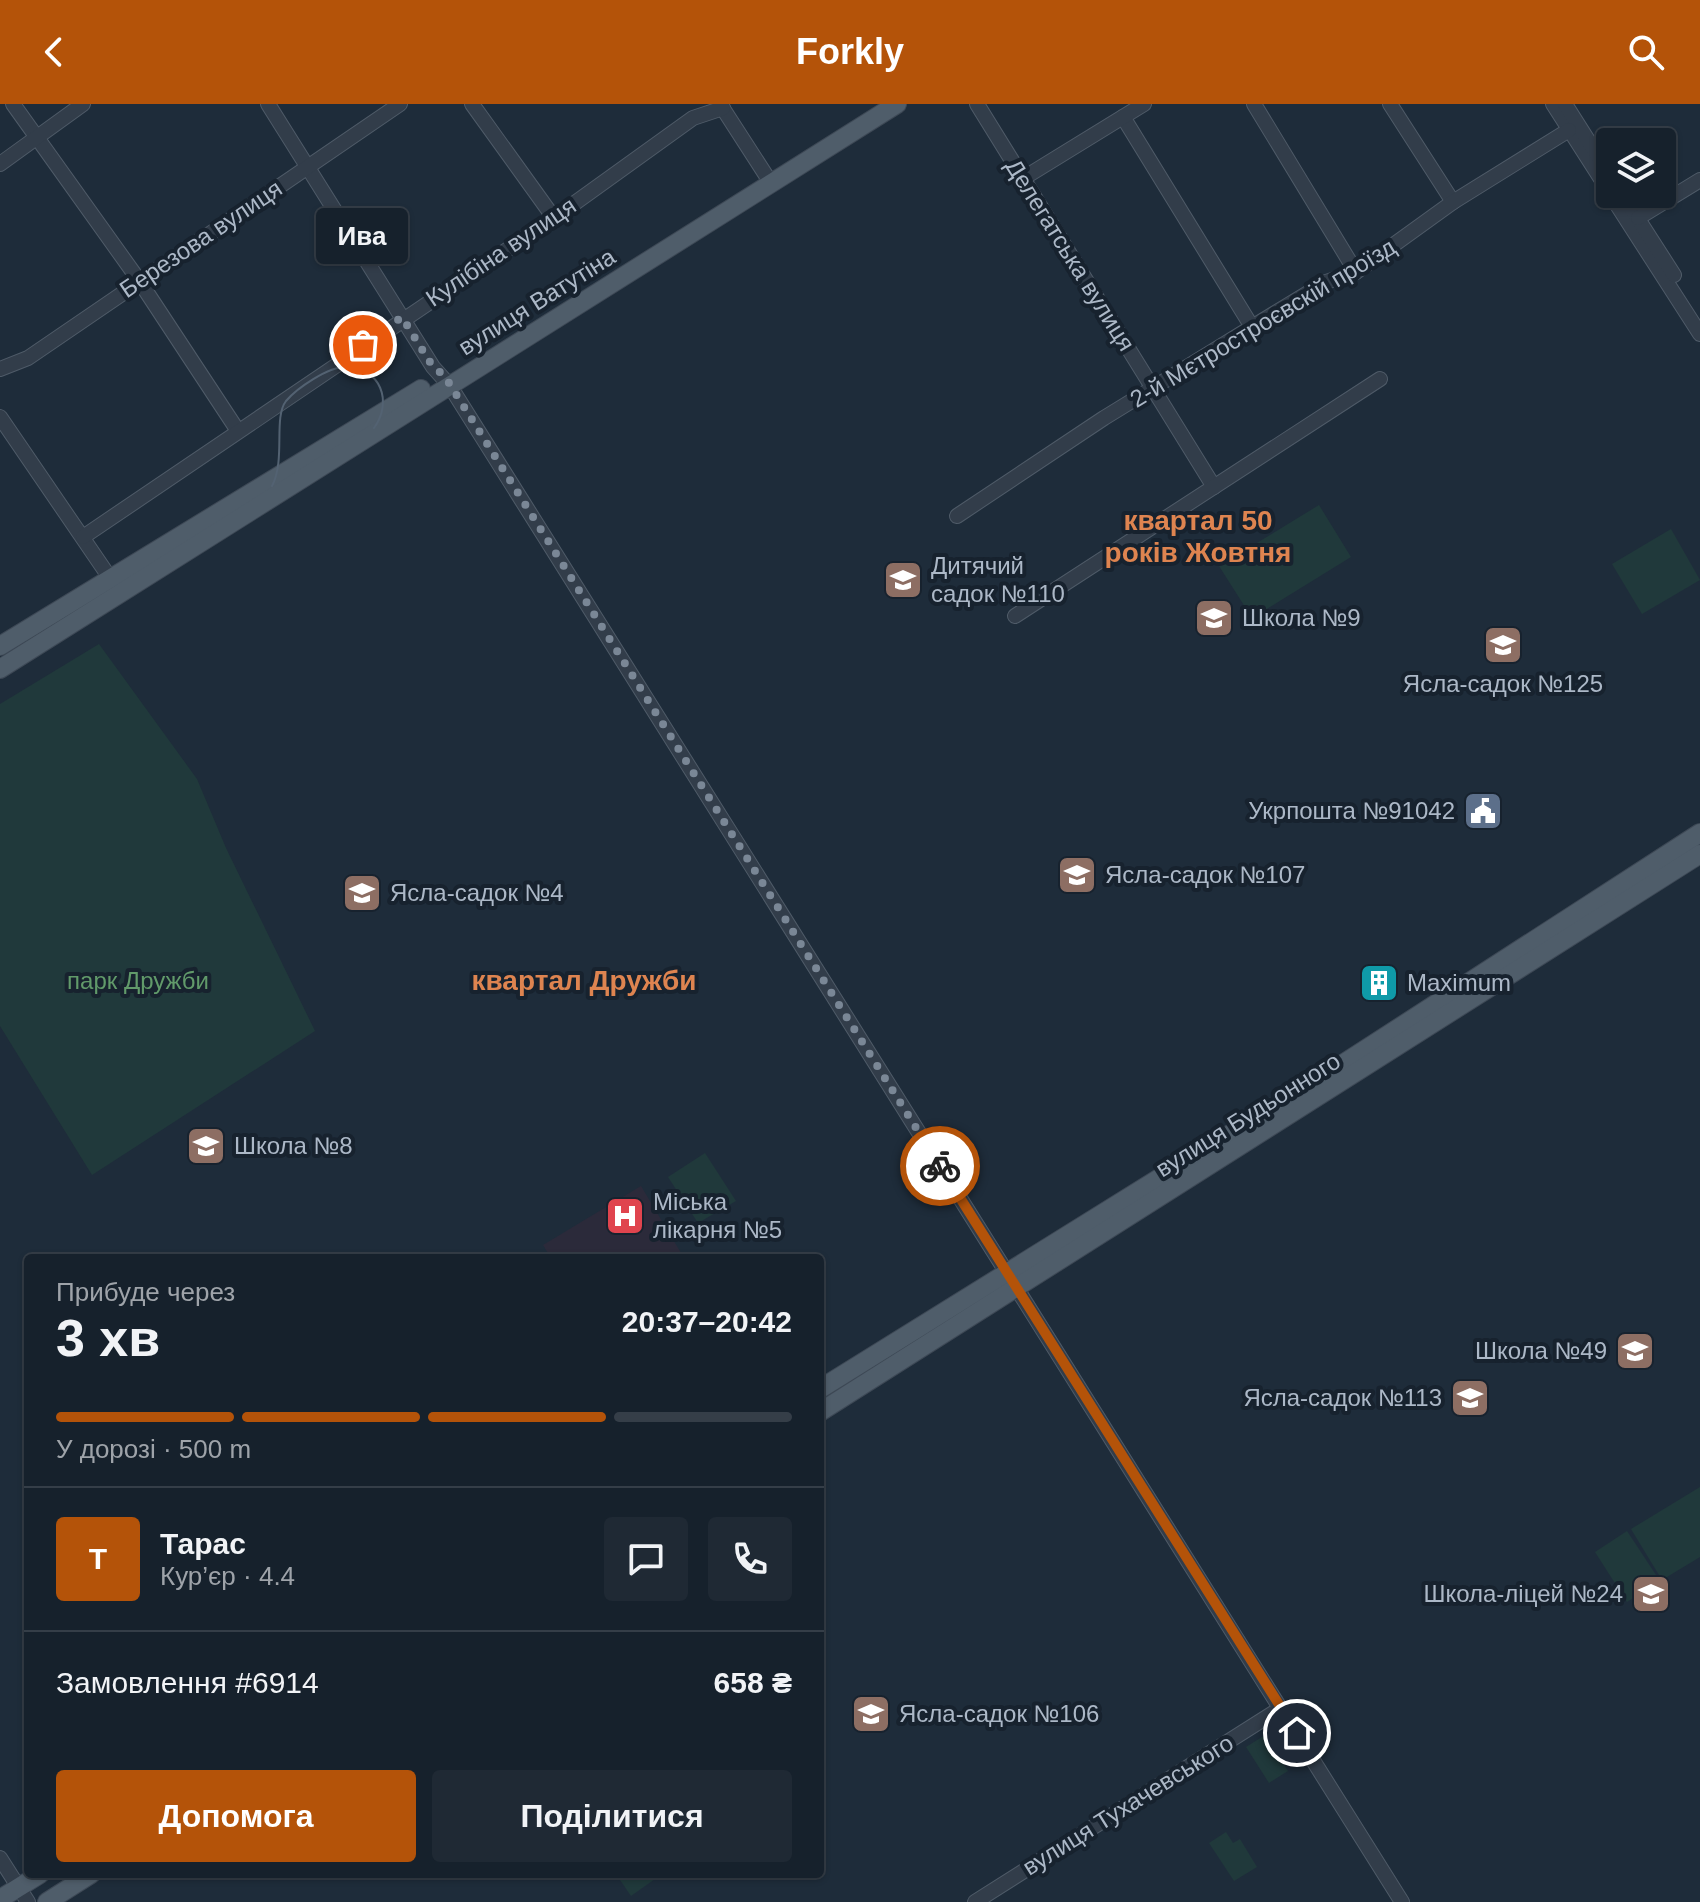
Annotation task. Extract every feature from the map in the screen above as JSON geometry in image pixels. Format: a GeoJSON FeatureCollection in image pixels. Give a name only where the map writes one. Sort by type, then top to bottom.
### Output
{"type":"FeatureCollection","features":[{"type":"Feature","properties":{"kind":"main road","name":"вулиця Ватутіна"},"geometry":{"type":"LineString","coordinates":[[0,669],[768,178],[877,104]]}},
{"type":"Feature","properties":{"kind":"main road","name":"вулиця Ватутіна"},"geometry":{"type":"LineString","coordinates":[[768,178],[897,104]]}},
{"type":"Feature","properties":{"kind":"main road","name":"вулиця Ватутіна"},"geometry":{"type":"LineString","coordinates":[[0,646],[447,381]]}},
{"type":"Feature","properties":{"kind":"main road","name":"вулиця Будьонного"},"geometry":{"type":"LineString","coordinates":[[824,1409],[1013,1282],[1700,833]]}},
{"type":"Feature","properties":{"kind":"main road","name":"вулиця Будьонного"},"geometry":{"type":"LineString","coordinates":[[824,1387],[1013,1282],[1700,854]]}},
{"type":"Feature","properties":{"kind":"main road"},"geometry":{"type":"LineString","coordinates":[[0,1899],[23,1895],[37,1878]]}},
{"type":"Feature","properties":{"kind":"main road"},"geometry":{"type":"LineString","coordinates":[[47,1902],[85,1878]]}},
{"type":"Feature","properties":{"kind":"street"},"geometry":{"type":"LineString","coordinates":[[13,104],[138,279],[238,431]]}},
{"type":"Feature","properties":{"kind":"street"},"geometry":{"type":"LineString","coordinates":[[0,164],[83,104]]}},
{"type":"Feature","properties":{"kind":"street"},"geometry":{"type":"LineString","coordinates":[[268,104],[433,367],[447,381],[1402,1902]]}},
{"type":"Feature","properties":{"kind":"street","name":"Березова вулиця"},"geometry":{"type":"LineString","coordinates":[[0,369],[28,358],[138,279],[400,104]]}},
{"type":"Feature","properties":{"kind":"street"},"geometry":{"type":"LineString","coordinates":[[472,104],[554,218]]}},
{"type":"Feature","properties":{"kind":"street","name":"Делегатська вулиця"},"geometry":{"type":"LineString","coordinates":[[977,104],[1214,487]]}},
{"type":"Feature","properties":{"kind":"street"},"geometry":{"type":"LineString","coordinates":[[1022,179],[1144,104]]}},
{"type":"Feature","properties":{"kind":"street"},"geometry":{"type":"LineString","coordinates":[[1254,104],[1356,272]]}},
{"type":"Feature","properties":{"kind":"street"},"geometry":{"type":"LineString","coordinates":[[1390,104],[1453,202]]}},
{"type":"Feature","properties":{"kind":"street"},"geometry":{"type":"LineString","coordinates":[[1553,104],[1596,172]]}},
{"type":"Feature","properties":{"kind":"street"},"geometry":{"type":"LineString","coordinates":[[1565,104],[1596,153]]}},
{"type":"Feature","properties":{"kind":"street"},"geometry":{"type":"LineString","coordinates":[[722,106],[768,178]]}},
{"type":"Feature","properties":{"kind":"street","name":"Кулібіна вулиця"},"geometry":{"type":"LineString","coordinates":[[83,537],[402,317],[554,218],[693,118],[722,106]]}},
{"type":"Feature","properties":{"kind":"street"},"geometry":{"type":"LineString","coordinates":[[1123,117],[1252,327]]}},
{"type":"Feature","properties":{"kind":"street","name":"2-й Мєтростроєвскій проїзд"},"geometry":{"type":"LineString","coordinates":[[957,516],[1252,327],[1326,282],[1356,272],[1453,202],[1569,130]]}},
{"type":"Feature","properties":{"kind":"street"},"geometry":{"type":"LineString","coordinates":[[1638,218],[1700,180]]}},
{"type":"Feature","properties":{"kind":"street"},"geometry":{"type":"LineString","coordinates":[[1619,208],[1700,334]]}},
{"type":"Feature","properties":{"kind":"street"},"geometry":{"type":"LineString","coordinates":[[1631,208],[1700,316]]}},
{"type":"Feature","properties":{"kind":"street"},"geometry":{"type":"LineString","coordinates":[[1015,616],[1380,379]]}},
{"type":"Feature","properties":{"kind":"street"},"geometry":{"type":"LineString","coordinates":[[0,417],[110,578]]}},
{"type":"Feature","properties":{"kind":"street","name":"вулиця Тухачевського"},"geometry":{"type":"LineString","coordinates":[[975,1902],[1281,1708]]}},
{"type":"Feature","properties":{"kind":"street"},"geometry":{"type":"LineString","coordinates":[[0,1858],[23,1895]]}},
{"type":"Feature","properties":{"kind":"shaded area","name":"Міська лікарня №5"},"geometry":{"type":"Polygon","coordinates":[[[641,1186],[682,1254],[549,1254],[543,1245],[641,1186]]]}},
{"type":"Feature","properties":{"kind":"green space"},"geometry":{"type":"Polygon","coordinates":[[[1319,505],[1351,557],[1252,618],[1219,566],[1319,505]]]}},
{"type":"Feature","properties":{"kind":"green space"},"geometry":{"type":"Polygon","coordinates":[[[1671,529],[1700,580],[1642,614],[1612,564],[1671,529]]]}},
{"type":"Feature","properties":{"kind":"green space","name":"парк Дружби"},"geometry":{"type":"Polygon","coordinates":[[[99,644],[197,779],[226,848],[315,1031],[92,1175],[0,1026],[0,704],[99,644]]]}},
{"type":"Feature","properties":{"kind":"green space"},"geometry":{"type":"Polygon","coordinates":[[[705,1153],[736,1201],[698,1223],[668,1177],[705,1153]]]}},
{"type":"Feature","properties":{"kind":"green space"},"geometry":{"type":"Polygon","coordinates":[[[1700,1487],[1700,1557],[1662,1580],[1631,1529],[1700,1487]]]}},
{"type":"Feature","properties":{"kind":"green space"},"geometry":{"type":"Polygon","coordinates":[[[1627,1531],[1660,1581],[1627,1602],[1595,1552],[1627,1531]]]}},
{"type":"Feature","properties":{"kind":"green space"},"geometry":{"type":"Polygon","coordinates":[[[1265,1735],[1288,1771],[1269,1783],[1246,1747],[1265,1735]]]}},
{"type":"Feature","properties":{"kind":"green space"},"geometry":{"type":"Polygon","coordinates":[[[1226,1832],[1233,1843],[1240,1839],[1257,1867],[1234,1881],[1209,1843],[1226,1832]]]}},
{"type":"Feature","properties":{"kind":"green space"},"geometry":{"type":"Polygon","coordinates":[[[619,1878],[656,1878],[631,1896],[619,1878]]]}},
{"type":"Feature","properties":{"kind":"tram line"},"geometry":{"type":"LineString","coordinates":[[272,486],[278,464],[282,408],[291,396],[313,379],[330,370],[345,367],[357,369],[375,379],[383,397],[383,408],[374,428]]}},
{"type":"Feature","properties":{"kind":"way so far"},"geometry":{"type":"LineString","coordinates":[[363,345],[402,317],[433,367],[444,375],[940,1166]]}},
{"type":"Feature","properties":{"kind":"place","name":"Ива"},"geometry":{"type":"Point","coordinates":[363,345]}},
{"type":"Feature","properties":{"kind":"place","name":"Дитячий садок №110"},"geometry":{"type":"Point","coordinates":[903,580]}},
{"type":"Feature","properties":{"kind":"place","name":"Школа №9"},"geometry":{"type":"Point","coordinates":[1214,618]}},
{"type":"Feature","properties":{"kind":"place","name":"Ясла-садок №125"},"geometry":{"type":"Point","coordinates":[1503,645]}},
{"type":"Feature","properties":{"kind":"place","name":"Укрпошта №91042"},"geometry":{"type":"Point","coordinates":[1483,811]}},
{"type":"Feature","properties":{"kind":"place","name":"Ясла-садок №107"},"geometry":{"type":"Point","coordinates":[1077,875]}},
{"type":"Feature","properties":{"kind":"place","name":"Ясла-садок №4"},"geometry":{"type":"Point","coordinates":[362,893]}},
{"type":"Feature","properties":{"kind":"place","name":"Maximum"},"geometry":{"type":"Point","coordinates":[1379,983]}},
{"type":"Feature","properties":{"kind":"place","name":"Школа №8"},"geometry":{"type":"Point","coordinates":[206,1146]}},
{"type":"Feature","properties":{"kind":"place","name":"Міська лікарня №5"},"geometry":{"type":"Point","coordinates":[625,1216]}},
{"type":"Feature","properties":{"kind":"place","name":"Школа №49"},"geometry":{"type":"Point","coordinates":[1635,1351]}},
{"type":"Feature","properties":{"kind":"place","name":"Ясла-садок №113"},"geometry":{"type":"Point","coordinates":[1470,1398]}},
{"type":"Feature","properties":{"kind":"place","name":"Школа-ліцей №24"},"geometry":{"type":"Point","coordinates":[1651,1594]}},
{"type":"Feature","properties":{"kind":"place","name":"Ясла-садок №106"},"geometry":{"type":"Point","coordinates":[871,1714]}},
{"type":"Feature","properties":{"kind":"district","name":"квартал 50 років Жовтня"},"geometry":{"type":"Point","coordinates":[1198,536]}},
{"type":"Feature","properties":{"kind":"district","name":"квартал Дружби"},"geometry":{"type":"Point","coordinates":[584,980]}},
{"type":"Feature","properties":{"kind":"route"},"geometry":{"type":"LineString","coordinates":[[940,1166],[1297,1733]]}}]}
